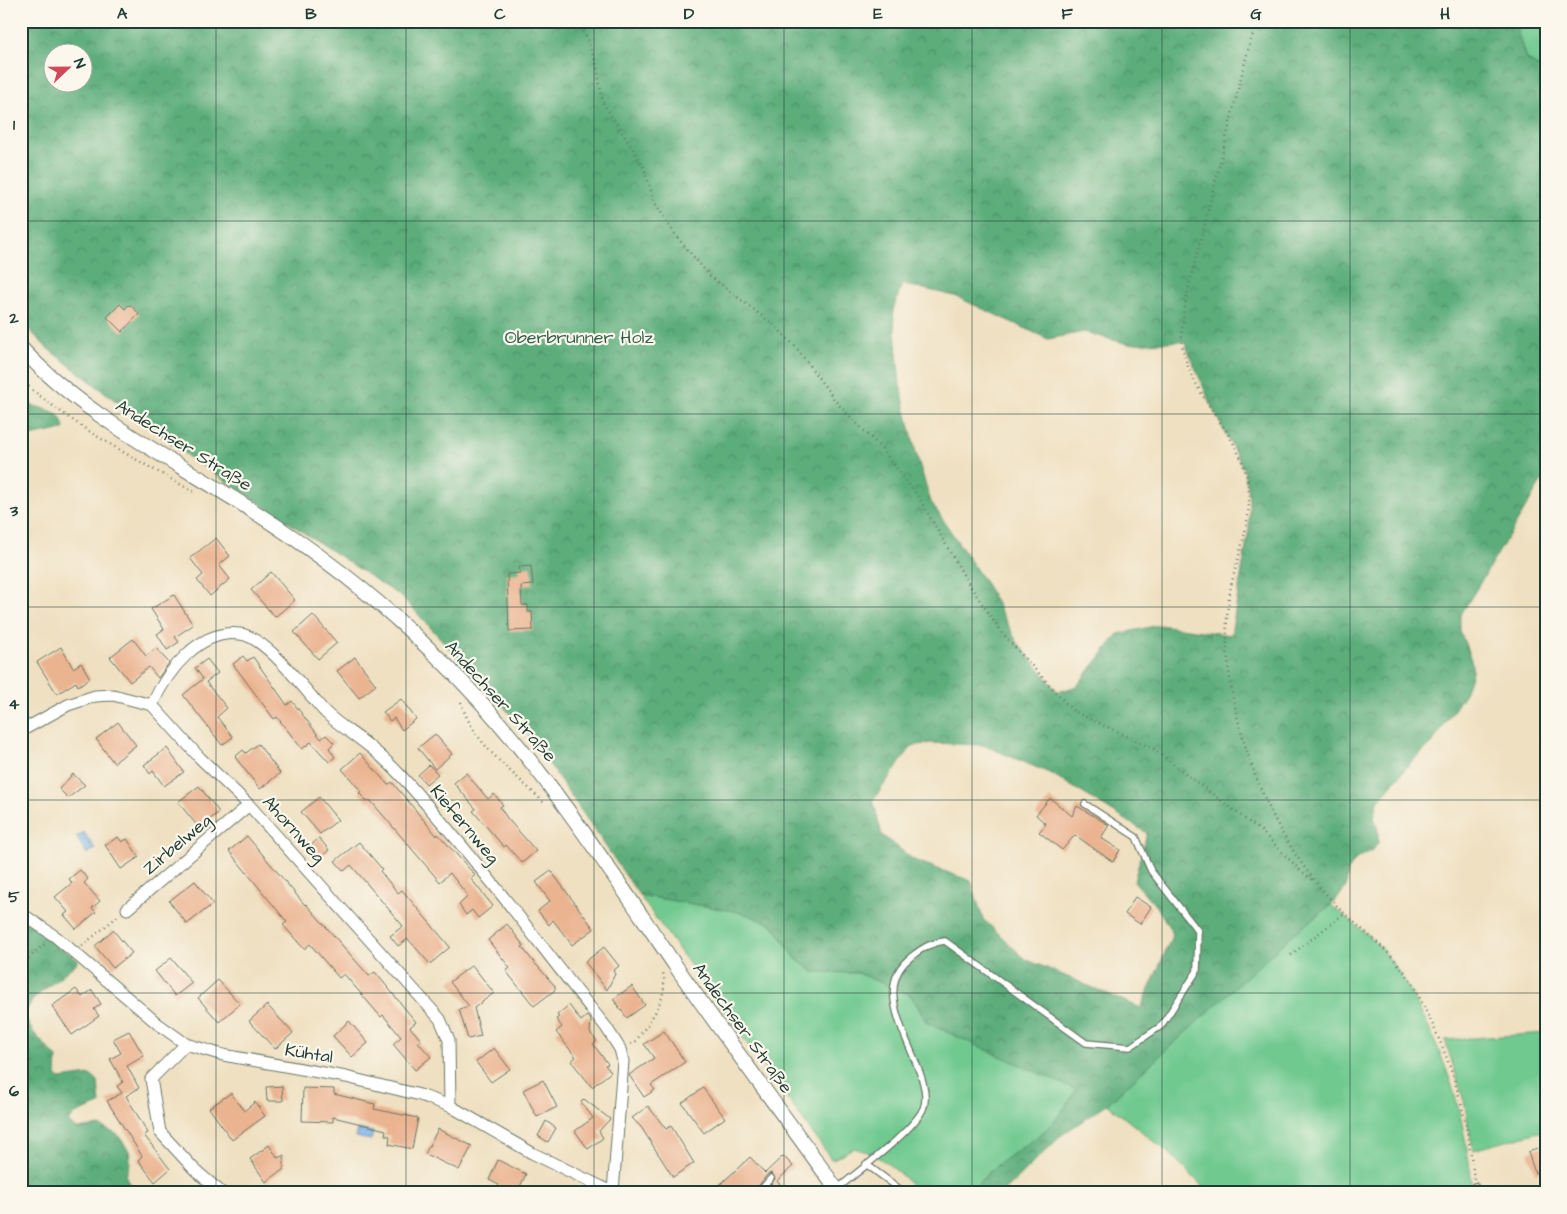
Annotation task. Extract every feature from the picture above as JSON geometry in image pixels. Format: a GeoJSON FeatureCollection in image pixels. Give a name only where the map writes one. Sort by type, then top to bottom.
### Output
{"type":"FeatureCollection","features":[{"type":"Feature","properties":{"kind":"street","name":"Andechser Straße"},"geometry":{"type":"LineString","coordinates":[[21,348],[54,380],[82,402],[147,447],[248,508],[305,546],[379,604],[426,645],[518,744],[554,789],[708,1014],[838,1191]]}},
{"type":"Feature","properties":{"kind":"street","name":"Kiefernweg"},"geometry":{"type":"LineString","coordinates":[[152,706],[177,665],[191,651],[204,641],[240,633],[260,642],[329,715],[372,748],[434,812],[606,1027],[620,1049],[623,1061],[613,1192]]}},
{"type":"Feature","properties":{"kind":"street"},"geometry":{"type":"LineString","coordinates":[[21,731],[68,704],[95,696],[113,695],[152,706]]}},
{"type":"Feature","properties":{"kind":"street","name":"Ahornweg"},"geometry":{"type":"LineString","coordinates":[[152,706],[200,758],[249,805],[440,1019],[450,1046],[450,1106]]}},
{"type":"Feature","properties":{"kind":"street","name":"Zirbelweg"},"geometry":{"type":"LineString","coordinates":[[127,909],[249,805]]}},
{"type":"Feature","properties":{"kind":"street","name":"Kühtal"},"geometry":{"type":"LineString","coordinates":[[21,913],[74,952],[158,1024],[186,1044],[232,1057],[391,1086],[450,1106],[532,1153],[613,1192]]}},
{"type":"Feature","properties":{"kind":"street"},"geometry":{"type":"LineString","coordinates":[[186,1044],[151,1079],[160,1132],[195,1170],[222,1193]]}},
{"type":"Feature","properties":{"kind":"lane"},"geometry":{"type":"LineString","coordinates":[[838,1191],[866,1164],[913,1125],[923,1109],[926,1098],[902,1029],[892,992],[897,974],[905,961],[930,944],[944,941],[1086,1042],[1130,1048],[1161,1026],[1197,971],[1198,931],[1151,871],[1136,837],[1085,804]]}},
{"type":"Feature","properties":{"kind":"lane"},"geometry":{"type":"LineString","coordinates":[[866,1164],[905,1193]]}},
{"type":"Feature","properties":{"kind":"lane"},"geometry":{"type":"LineString","coordinates":[[758,1193],[772,1178]]}},
{"type":"Feature","properties":{"kind":"lane"},"geometry":{"type":"LineString","coordinates":[[1475,1186],[1476,1193]]}},
{"type":"Feature","properties":{"kind":"path"},"geometry":{"type":"LineString","coordinates":[[581,21],[597,67],[603,103],[643,165],[655,203],[676,236],[710,276],[775,326],[795,346],[837,403],[882,449],[919,498],[968,583],[1002,633],[1073,711],[1152,748],[1261,832],[1300,870],[1320,886]]}},
{"type":"Feature","properties":{"kind":"path"},"geometry":{"type":"LineString","coordinates":[[1258,21],[1250,42],[1195,262],[1182,330],[1183,351],[1197,384],[1231,439],[1245,467],[1249,494],[1247,518],[1228,603],[1227,652],[1230,690],[1264,796],[1284,837],[1320,886],[1405,971],[1440,1041],[1462,1101],[1475,1186]]}},
{"type":"Feature","properties":{"kind":"path"},"geometry":{"type":"LineString","coordinates":[[21,380],[67,418],[129,456],[199,495]]}},
{"type":"Feature","properties":{"kind":"path"},"geometry":{"type":"LineString","coordinates":[[460,697],[468,721],[498,761],[516,774],[548,807]]}},
{"type":"Feature","properties":{"kind":"path"},"geometry":{"type":"LineString","coordinates":[[74,952],[127,909]]}},
{"type":"Feature","properties":{"kind":"path"},"geometry":{"type":"LineString","coordinates":[[1291,955],[1345,913]]}},
{"type":"Feature","properties":{"kind":"path"},"geometry":{"type":"LineString","coordinates":[[21,965],[53,936]]}},
{"type":"Feature","properties":{"kind":"path"},"geometry":{"type":"LineString","coordinates":[[620,1049],[636,1041],[661,1002],[664,990],[664,974],[659,966]]}},
{"type":"Feature","properties":{"kind":"green space","name":"Oberbrunner Holz"},"geometry":{"type":"Polygon","coordinates":[[[21,21],[1514,21],[1526,59],[1546,71],[1546,474],[1460,616],[1460,630],[1472,663],[1472,673],[1465,693],[1432,743],[1412,761],[1378,801],[1374,817],[1378,830],[1378,843],[1373,850],[1356,859],[1348,871],[1346,887],[1331,905],[1291,936],[1107,1104],[1063,1134],[1002,1193],[971,1193],[996,1166],[1047,1128],[1061,1113],[1076,1090],[927,1023],[911,995],[858,973],[814,972],[797,960],[772,924],[740,912],[639,895],[528,733],[403,598],[189,457],[47,348],[21,321],[21,21]],[[902,284],[893,310],[900,385],[916,453],[931,502],[988,587],[1017,642],[1058,692],[1077,686],[1118,634],[1159,625],[1231,635],[1249,529],[1249,498],[1244,470],[1211,405],[1184,341],[1128,344],[1084,332],[1048,339],[955,296],[902,284]],[[931,743],[912,746],[873,800],[882,835],[914,860],[971,881],[983,919],[1025,959],[1141,1008],[1173,934],[1159,910],[1134,881],[1147,833],[1052,774],[983,745],[931,743]]]}},
{"type":"Feature","properties":{"kind":"green space"},"geometry":{"type":"Polygon","coordinates":[[[1514,21],[1546,21],[1546,71],[1526,59],[1514,21]]]}},
{"type":"Feature","properties":{"kind":"green space"},"geometry":{"type":"Polygon","coordinates":[[[25,400],[54,412],[62,421],[64,429],[21,438],[21,404],[25,400]]]}},
{"type":"Feature","properties":{"kind":"green space"},"geometry":{"type":"Polygon","coordinates":[[[639,895],[740,912],[772,924],[797,960],[814,972],[858,973],[911,995],[927,1023],[1077,1090],[1061,1113],[1047,1128],[996,1166],[971,1193],[920,1193],[881,1160],[853,1148],[832,1160],[639,895]]]}},
{"type":"Feature","properties":{"kind":"green space"},"geometry":{"type":"Polygon","coordinates":[[[1331,905],[1378,945],[1401,977],[1421,1012],[1441,1057],[1456,1100],[1466,1144],[1473,1193],[1209,1193],[1169,1153],[1107,1104],[1291,936],[1331,905]]]}},
{"type":"Feature","properties":{"kind":"green space"},"geometry":{"type":"Polygon","coordinates":[[[21,917],[79,961],[33,999],[24,1015],[33,1032],[57,1058],[56,1075],[60,1079],[90,1075],[98,1081],[100,1104],[75,1114],[68,1122],[77,1129],[100,1126],[118,1135],[129,1151],[130,1163],[126,1176],[128,1182],[144,1193],[21,1193],[21,917]]]}},
{"type":"Feature","properties":{"kind":"green space"},"geometry":{"type":"Polygon","coordinates":[[[1546,1033],[1546,1130],[1473,1150],[1464,1101],[1445,1040],[1546,1033]]]}},
{"type":"Feature","properties":{"kind":"water"},"geometry":{"type":"Polygon","coordinates":[[[84,832],[95,849],[87,854],[76,837],[84,832]]]}},
{"type":"Feature","properties":{"kind":"water"},"geometry":{"type":"Polygon","coordinates":[[[357,1129],[373,1132],[371,1140],[355,1137],[357,1129]]]}},
{"type":"Feature","properties":{"kind":"building"},"geometry":{"type":"Polygon","coordinates":[[[120,304],[125,309],[128,305],[132,306],[139,314],[122,332],[107,317],[120,304]]]}},
{"type":"Feature","properties":{"kind":"building"},"geometry":{"type":"Polygon","coordinates":[[[216,538],[230,556],[219,565],[230,579],[210,596],[197,580],[203,575],[190,558],[216,538]]]}},
{"type":"Feature","properties":{"kind":"building"},"geometry":{"type":"Polygon","coordinates":[[[531,566],[533,585],[521,586],[522,605],[528,605],[528,612],[532,612],[533,630],[509,631],[507,574],[520,573],[519,567],[531,566]]]}},
{"type":"Feature","properties":{"kind":"building"},"geometry":{"type":"Polygon","coordinates":[[[271,572],[295,600],[275,617],[251,590],[271,572]]]}},
{"type":"Feature","properties":{"kind":"building"},"geometry":{"type":"Polygon","coordinates":[[[174,595],[193,625],[175,637],[179,642],[167,650],[157,634],[164,629],[151,609],[174,595]]]}},
{"type":"Feature","properties":{"kind":"building"},"geometry":{"type":"Polygon","coordinates":[[[313,615],[337,643],[318,659],[294,632],[313,615]]]}},
{"type":"Feature","properties":{"kind":"building"},"geometry":{"type":"Polygon","coordinates":[[[133,639],[146,656],[156,648],[169,663],[158,678],[149,667],[130,682],[110,657],[133,639]]]}},
{"type":"Feature","properties":{"kind":"building"},"geometry":{"type":"Polygon","coordinates":[[[61,647],[73,668],[81,663],[90,678],[78,686],[76,682],[57,694],[37,662],[61,647]]]}},
{"type":"Feature","properties":{"kind":"building"},"geometry":{"type":"Polygon","coordinates":[[[243,656],[247,661],[253,657],[287,705],[292,701],[321,739],[326,735],[334,743],[329,748],[335,757],[329,762],[311,742],[302,749],[277,717],[274,719],[233,664],[243,656]]]}},
{"type":"Feature","properties":{"kind":"building"},"geometry":{"type":"Polygon","coordinates":[[[355,657],[376,685],[359,698],[337,671],[355,657]]]}},
{"type":"Feature","properties":{"kind":"building"},"geometry":{"type":"Polygon","coordinates":[[[207,659],[218,673],[206,682],[227,708],[217,717],[233,737],[222,745],[183,695],[203,679],[195,668],[207,659]]]}},
{"type":"Feature","properties":{"kind":"building"},"geometry":{"type":"Polygon","coordinates":[[[401,699],[416,719],[402,730],[394,718],[390,721],[383,712],[401,699]]]}},
{"type":"Feature","properties":{"kind":"building"},"geometry":{"type":"Polygon","coordinates":[[[118,722],[136,745],[114,763],[96,739],[118,722]]]}},
{"type":"Feature","properties":{"kind":"building"},"geometry":{"type":"Polygon","coordinates":[[[435,734],[452,754],[435,769],[418,748],[435,734]]]}},
{"type":"Feature","properties":{"kind":"building"},"geometry":{"type":"Polygon","coordinates":[[[258,744],[280,773],[260,789],[235,757],[243,750],[246,753],[258,744]]]}},
{"type":"Feature","properties":{"kind":"building"},"geometry":{"type":"Polygon","coordinates":[[[167,748],[184,772],[164,786],[153,771],[150,774],[144,765],[167,748]]]}},
{"type":"Feature","properties":{"kind":"building"},"geometry":{"type":"Polygon","coordinates":[[[360,753],[388,785],[392,782],[437,836],[438,834],[475,875],[471,879],[493,906],[478,918],[472,910],[466,915],[459,905],[468,896],[450,873],[440,882],[370,800],[368,802],[359,793],[361,791],[342,769],[360,753]]]}},
{"type":"Feature","properties":{"kind":"building"},"geometry":{"type":"Polygon","coordinates":[[[429,765],[438,774],[426,784],[418,775],[429,765]]]}},
{"type":"Feature","properties":{"kind":"building"},"geometry":{"type":"Polygon","coordinates":[[[466,773],[488,799],[494,794],[503,805],[500,807],[507,818],[536,851],[522,863],[506,845],[504,847],[473,811],[476,809],[454,783],[466,773]]]}},
{"type":"Feature","properties":{"kind":"building"},"geometry":{"type":"Polygon","coordinates":[[[73,774],[85,785],[68,798],[59,789],[73,774]]]}},
{"type":"Feature","properties":{"kind":"building"},"geometry":{"type":"Polygon","coordinates":[[[199,786],[219,812],[199,828],[178,802],[199,786]]]}},
{"type":"Feature","properties":{"kind":"building"},"geometry":{"type":"Polygon","coordinates":[[[319,797],[338,820],[320,834],[301,812],[319,797]]]}},
{"type":"Feature","properties":{"kind":"building"},"geometry":{"type":"Polygon","coordinates":[[[1050,798],[1072,816],[1077,806],[1109,825],[1101,838],[1120,850],[1113,862],[1075,835],[1062,850],[1039,832],[1046,824],[1036,815],[1050,798]]]}},
{"type":"Feature","properties":{"kind":"building"},"geometry":{"type":"Polygon","coordinates":[[[247,836],[305,905],[369,976],[375,972],[416,1022],[410,1027],[421,1040],[418,1042],[431,1057],[415,1070],[393,1044],[401,1037],[383,1015],[381,1017],[344,974],[339,978],[310,944],[304,949],[283,925],[287,922],[229,851],[247,836]]]}},
{"type":"Feature","properties":{"kind":"building"},"geometry":{"type":"Polygon","coordinates":[[[118,837],[122,842],[127,839],[139,857],[121,869],[105,845],[118,837]]]}},
{"type":"Feature","properties":{"kind":"building"},"geometry":{"type":"Polygon","coordinates":[[[319,838],[329,850],[320,858],[309,847],[319,838]]]}},
{"type":"Feature","properties":{"kind":"building"},"geometry":{"type":"Polygon","coordinates":[[[359,842],[382,869],[380,871],[398,893],[402,890],[450,947],[430,964],[408,939],[398,946],[390,936],[403,926],[351,865],[344,871],[335,861],[359,842]]]}},
{"type":"Feature","properties":{"kind":"building"},"geometry":{"type":"Polygon","coordinates":[[[80,870],[88,879],[84,883],[100,901],[92,908],[96,912],[76,929],[64,915],[68,912],[55,897],[72,883],[69,879],[80,870]]]}},
{"type":"Feature","properties":{"kind":"building"},"geometry":{"type":"Polygon","coordinates":[[[551,871],[594,929],[572,945],[553,920],[549,925],[538,911],[550,901],[536,882],[551,871]]]}},
{"type":"Feature","properties":{"kind":"building"},"geometry":{"type":"Polygon","coordinates":[[[195,881],[213,904],[187,924],[169,901],[195,881]]]}},
{"type":"Feature","properties":{"kind":"building"},"geometry":{"type":"Polygon","coordinates":[[[1135,897],[1151,907],[1140,924],[1125,914],[1135,897]]]}},
{"type":"Feature","properties":{"kind":"building"},"geometry":{"type":"Polygon","coordinates":[[[507,924],[532,960],[555,986],[555,990],[534,1006],[506,971],[510,968],[488,940],[507,924]]]}},
{"type":"Feature","properties":{"kind":"building"},"geometry":{"type":"Polygon","coordinates":[[[113,930],[132,953],[113,968],[95,946],[113,930]]]}},
{"type":"Feature","properties":{"kind":"building"},"geometry":{"type":"Polygon","coordinates":[[[604,947],[619,966],[613,971],[615,974],[607,990],[585,962],[604,947]]]}},
{"type":"Feature","properties":{"kind":"building"},"geometry":{"type":"Polygon","coordinates":[[[171,958],[192,983],[175,996],[155,971],[171,958]]]}},
{"type":"Feature","properties":{"kind":"building"},"geometry":{"type":"Polygon","coordinates":[[[472,965],[494,993],[474,1008],[481,1036],[468,1039],[459,1009],[469,1006],[450,982],[472,965]]]}},
{"type":"Feature","properties":{"kind":"building"},"geometry":{"type":"Polygon","coordinates":[[[218,980],[240,1004],[219,1022],[198,998],[218,980]]]}},
{"type":"Feature","properties":{"kind":"building"},"geometry":{"type":"Polygon","coordinates":[[[632,986],[645,1005],[627,1018],[613,999],[632,986]]]}},
{"type":"Feature","properties":{"kind":"building"},"geometry":{"type":"Polygon","coordinates":[[[76,989],[82,997],[92,990],[101,1004],[94,1009],[99,1016],[72,1035],[52,1006],[76,989]]]}},
{"type":"Feature","properties":{"kind":"building"},"geometry":{"type":"Polygon","coordinates":[[[267,1005],[293,1033],[275,1049],[249,1021],[267,1005]]]}},
{"type":"Feature","properties":{"kind":"building"},"geometry":{"type":"Polygon","coordinates":[[[569,1005],[581,1021],[587,1016],[591,1020],[590,1033],[597,1041],[593,1044],[608,1064],[605,1065],[611,1072],[592,1087],[571,1061],[576,1057],[556,1032],[562,1027],[556,1019],[559,1017],[557,1015],[569,1005]]]}},
{"type":"Feature","properties":{"kind":"building"},"geometry":{"type":"Polygon","coordinates":[[[349,1021],[368,1043],[352,1057],[333,1036],[349,1021]]]}},
{"type":"Feature","properties":{"kind":"building"},"geometry":{"type":"Polygon","coordinates":[[[129,1031],[144,1056],[127,1066],[139,1088],[126,1096],[148,1133],[144,1135],[170,1169],[155,1182],[138,1160],[142,1156],[107,1101],[122,1093],[117,1086],[123,1082],[110,1059],[121,1053],[113,1039],[129,1031]]]}},
{"type":"Feature","properties":{"kind":"building"},"geometry":{"type":"Polygon","coordinates":[[[664,1031],[685,1062],[651,1085],[655,1090],[644,1097],[629,1075],[654,1058],[644,1044],[664,1031]]]}},
{"type":"Feature","properties":{"kind":"building"},"geometry":{"type":"Polygon","coordinates":[[[494,1048],[510,1069],[491,1082],[476,1062],[494,1048]]]}},
{"type":"Feature","properties":{"kind":"building"},"geometry":{"type":"Polygon","coordinates":[[[543,1080],[557,1107],[537,1117],[523,1090],[543,1080]]]}},
{"type":"Feature","properties":{"kind":"building"},"geometry":{"type":"Polygon","coordinates":[[[282,1086],[283,1101],[267,1101],[266,1087],[282,1086]]]}},
{"type":"Feature","properties":{"kind":"building"},"geometry":{"type":"Polygon","coordinates":[[[303,1088],[334,1089],[334,1094],[375,1104],[374,1109],[418,1118],[412,1149],[389,1144],[390,1136],[385,1135],[386,1130],[333,1117],[333,1122],[302,1121],[303,1088]]]}},
{"type":"Feature","properties":{"kind":"building"},"geometry":{"type":"Polygon","coordinates":[[[703,1088],[725,1118],[704,1133],[682,1103],[703,1088]]]}},
{"type":"Feature","properties":{"kind":"building"},"geometry":{"type":"Polygon","coordinates":[[[231,1093],[244,1111],[255,1102],[265,1116],[232,1140],[209,1108],[231,1093]]]}},
{"type":"Feature","properties":{"kind":"building"},"geometry":{"type":"Polygon","coordinates":[[[584,1099],[610,1119],[599,1131],[603,1138],[588,1149],[575,1131],[593,1118],[581,1102],[584,1099]]]}},
{"type":"Feature","properties":{"kind":"building"},"geometry":{"type":"Polygon","coordinates":[[[648,1106],[666,1129],[671,1126],[694,1163],[673,1177],[641,1127],[632,1118],[648,1106]]]}},
{"type":"Feature","properties":{"kind":"building"},"geometry":{"type":"Polygon","coordinates":[[[546,1121],[556,1128],[548,1142],[538,1136],[546,1121]]]}},
{"type":"Feature","properties":{"kind":"building"},"geometry":{"type":"Polygon","coordinates":[[[438,1129],[472,1146],[459,1170],[425,1154],[438,1129]]]}},
{"type":"Feature","properties":{"kind":"building"},"geometry":{"type":"Polygon","coordinates":[[[269,1145],[278,1158],[284,1155],[284,1169],[266,1182],[250,1159],[269,1145]]]}},
{"type":"Feature","properties":{"kind":"building"},"geometry":{"type":"Polygon","coordinates":[[[1546,1146],[1546,1169],[1535,1173],[1528,1152],[1546,1146]]]}},
{"type":"Feature","properties":{"kind":"building"},"geometry":{"type":"Polygon","coordinates":[[[783,1156],[793,1166],[777,1181],[788,1193],[764,1193],[775,1179],[771,1173],[767,1175],[753,1193],[711,1193],[750,1157],[765,1173],[783,1156]]]}},
{"type":"Feature","properties":{"kind":"building"},"geometry":{"type":"Polygon","coordinates":[[[498,1160],[526,1174],[517,1193],[495,1193],[499,1185],[489,1180],[498,1160]]]}}]}
